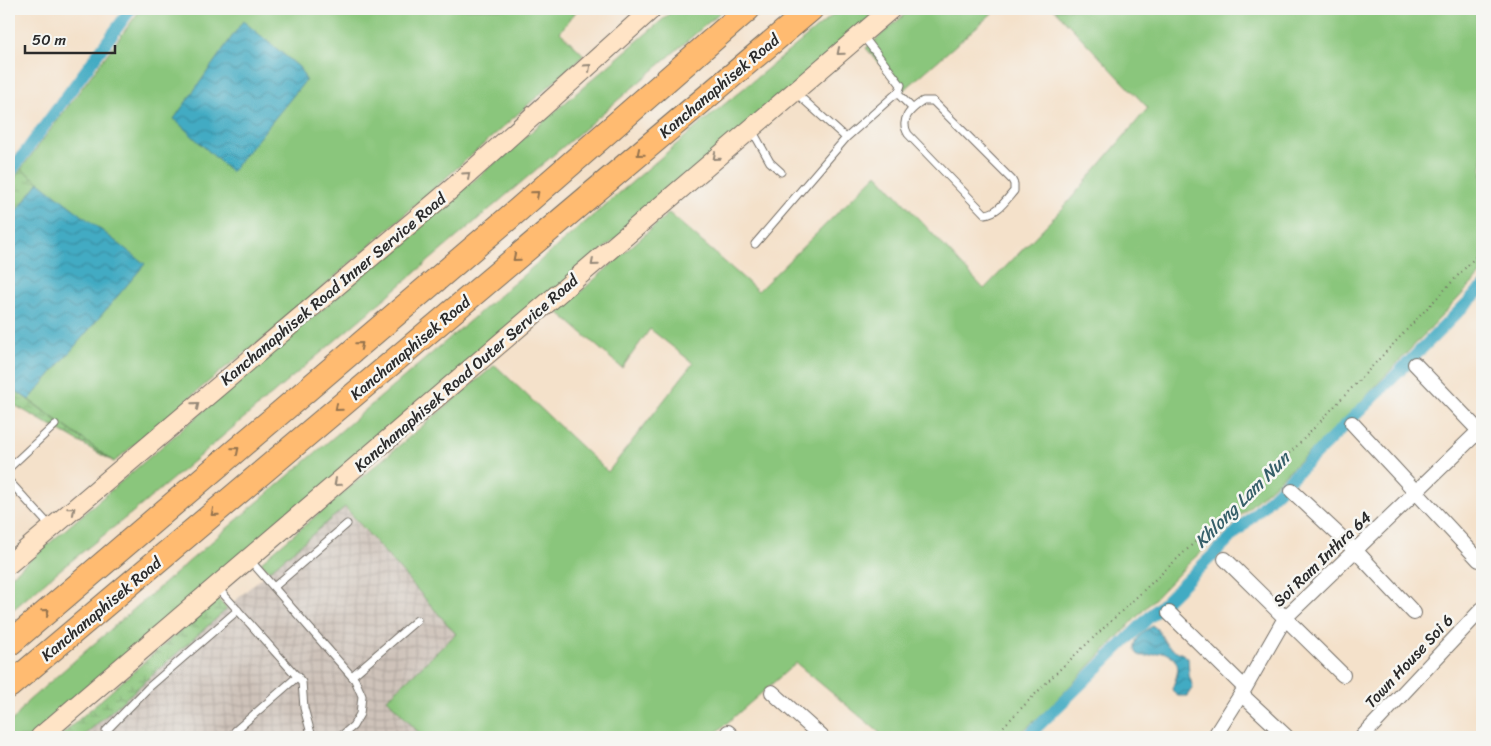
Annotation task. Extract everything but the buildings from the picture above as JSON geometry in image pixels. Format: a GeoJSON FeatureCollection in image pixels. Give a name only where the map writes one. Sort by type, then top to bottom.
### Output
{"type":"FeatureCollection","features":[{"type":"Feature","properties":{"kind":"highway","name":"Kanchanaphisek Road"},"geometry":{"type":"LineString","coordinates":[[9,644],[510,217],[748,9]]}},
{"type":"Feature","properties":{"kind":"highway","name":"Kanchanaphisek Road"},"geometry":{"type":"LineString","coordinates":[[9,686],[811,9]]}},
{"type":"Feature","properties":{"kind":"main road","name":"Kanchanaphisek Road Inner Service Road"},"geometry":{"type":"LineString","coordinates":[[9,564],[456,185],[652,9]]}},
{"type":"Feature","properties":{"kind":"main road","name":"Kanchanaphisek Road Outer Service Road"},"geometry":{"type":"LineString","coordinates":[[40,737],[891,9]]}},
{"type":"Feature","properties":{"kind":"street"},"geometry":{"type":"LineString","coordinates":[[1415,364],[1481,431]]}},
{"type":"Feature","properties":{"kind":"street"},"geometry":{"type":"LineString","coordinates":[[1352,422],[1478,560]]}},
{"type":"Feature","properties":{"kind":"street","name":"Soi Ram Inthra 64"},"geometry":{"type":"LineString","coordinates":[[1214,737],[1243,691],[1284,618],[1481,431]]}},
{"type":"Feature","properties":{"kind":"street"},"geometry":{"type":"LineString","coordinates":[[1292,491],[1355,550],[1414,613]]}},
{"type":"Feature","properties":{"kind":"street"},"geometry":{"type":"LineString","coordinates":[[1225,559],[1343,675]]}},
{"type":"Feature","properties":{"kind":"street","name":"Town House Soi 6"},"geometry":{"type":"LineString","coordinates":[[1362,737],[1482,609]]}},
{"type":"Feature","properties":{"kind":"street"},"geometry":{"type":"LineString","coordinates":[[1169,613],[1286,736]]}},
{"type":"Feature","properties":{"kind":"street"},"geometry":{"type":"LineString","coordinates":[[772,692],[820,736]]}},
{"type":"Feature","properties":{"kind":"lane"},"geometry":{"type":"LineString","coordinates":[[755,244],[846,138],[897,93],[901,85],[897,78],[861,34]]}},
{"type":"Feature","properties":{"kind":"lane"},"geometry":{"type":"LineString","coordinates":[[794,91],[846,138]]}},
{"type":"Feature","properties":{"kind":"lane"},"geometry":{"type":"LineString","coordinates":[[897,93],[912,108]]}},
{"type":"Feature","properties":{"kind":"lane"},"geometry":{"type":"LineString","coordinates":[[923,101],[933,101],[1012,180],[1014,191],[1000,208],[985,214],[908,134],[904,122],[912,108],[923,101]]}},
{"type":"Feature","properties":{"kind":"lane"},"geometry":{"type":"LineString","coordinates":[[750,128],[770,162],[781,172]]}},
{"type":"Feature","properties":{"kind":"lane"},"geometry":{"type":"LineString","coordinates":[[9,468],[55,425]]}},
{"type":"Feature","properties":{"kind":"lane"},"geometry":{"type":"LineString","coordinates":[[9,481],[52,527]]}},
{"type":"Feature","properties":{"kind":"lane"},"geometry":{"type":"LineString","coordinates":[[274,587],[348,524]]}},
{"type":"Feature","properties":{"kind":"lane"},"geometry":{"type":"LineString","coordinates":[[248,559],[355,680],[362,696],[360,714],[353,726],[340,737]]}},
{"type":"Feature","properties":{"kind":"lane"},"geometry":{"type":"LineString","coordinates":[[216,586],[302,682],[304,708],[312,737]]}},
{"type":"Feature","properties":{"kind":"lane"},"geometry":{"type":"LineString","coordinates":[[107,737],[106,731],[148,688],[238,610]]}},
{"type":"Feature","properties":{"kind":"lane"},"geometry":{"type":"LineString","coordinates":[[352,676],[417,620]]}},
{"type":"Feature","properties":{"kind":"lane"},"geometry":{"type":"LineString","coordinates":[[235,731],[298,676]]}},
{"type":"Feature","properties":{"kind":"path"},"geometry":{"type":"LineString","coordinates":[[993,737],[1056,673],[1299,444],[1482,250]]}},
{"type":"Feature","properties":{"kind":"shaded area"},"geometry":{"type":"Polygon","coordinates":[[[344,507],[456,634],[387,699],[423,737],[82,737],[272,568],[344,507]]]}},
{"type":"Feature","properties":{"kind":"green space"},"geometry":{"type":"Polygon","coordinates":[[[141,9],[578,9],[560,32],[584,55],[276,329],[221,371],[114,462],[29,400],[144,264],[21,169],[141,9]]]}},
{"type":"Feature","properties":{"kind":"green space"},"geometry":{"type":"Polygon","coordinates":[[[675,9],[724,9],[143,504],[9,613],[9,578],[675,9]]]}},
{"type":"Feature","properties":{"kind":"green space"},"geometry":{"type":"Polygon","coordinates":[[[840,9],[885,9],[31,737],[9,737],[9,723],[17,716],[27,702],[692,131],[840,9]]]}},
{"type":"Feature","properties":{"kind":"green space"},"geometry":{"type":"Polygon","coordinates":[[[911,9],[997,9],[903,91],[866,48],[911,9]]]}},
{"type":"Feature","properties":{"kind":"green space"},"geometry":{"type":"Polygon","coordinates":[[[1054,9],[1482,9],[1482,273],[1343,421],[1190,562],[1049,708],[1016,737],[876,737],[880,733],[796,663],[711,737],[423,737],[387,699],[456,634],[345,507],[269,571],[261,562],[495,365],[608,472],[693,363],[650,329],[622,368],[558,312],[669,213],[758,291],[877,174],[984,289],[1063,208],[1148,108],[1054,9]]]}},
{"type":"Feature","properties":{"kind":"green space"},"geometry":{"type":"Polygon","coordinates":[[[21,169],[39,182],[9,221],[9,186],[21,169]]]}},
{"type":"Feature","properties":{"kind":"green space"},"geometry":{"type":"Polygon","coordinates":[[[9,386],[114,462],[9,402],[9,386]]]}},
{"type":"Feature","properties":{"kind":"green space"},"geometry":{"type":"Polygon","coordinates":[[[217,598],[227,609],[82,737],[59,737],[217,598]]]}},
{"type":"Feature","properties":{"kind":"water"},"geometry":{"type":"Polygon","coordinates":[[[243,21],[299,67],[306,80],[231,172],[174,119],[243,21]]]}},
{"type":"Feature","properties":{"kind":"water"},"geometry":{"type":"Polygon","coordinates":[[[39,182],[145,264],[29,400],[9,386],[9,221],[39,182]]]}},
{"type":"Feature","properties":{"kind":"water"},"geometry":{"type":"Polygon","coordinates":[[[1153,626],[1167,645],[1188,658],[1189,675],[1193,687],[1187,696],[1178,696],[1172,689],[1178,668],[1177,663],[1170,655],[1163,652],[1140,656],[1136,652],[1135,644],[1137,640],[1142,633],[1153,626]]]}},
{"type":"Feature","properties":{"kind":"waterway"},"geometry":{"type":"LineString","coordinates":[[9,174],[131,9]]}},
{"type":"Feature","properties":{"kind":"waterway","name":"Khlong Lam Nun"},"geometry":{"type":"LineString","coordinates":[[1027,737],[1370,401],[1482,288]]}}]}
